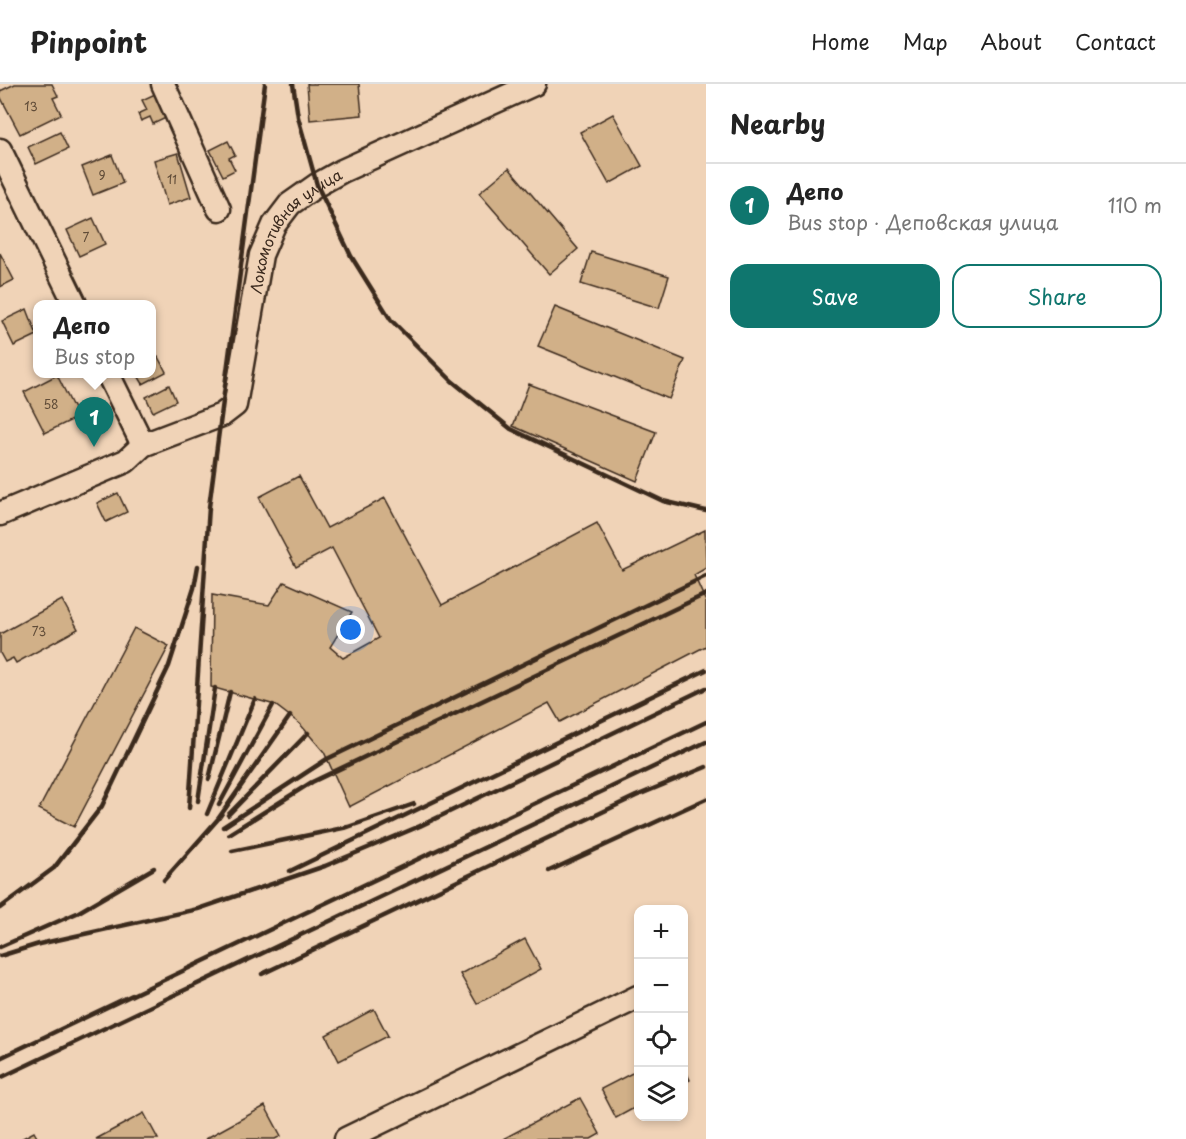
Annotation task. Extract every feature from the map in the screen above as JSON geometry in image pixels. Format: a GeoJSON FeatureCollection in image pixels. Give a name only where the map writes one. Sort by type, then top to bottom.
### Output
{"type":"FeatureCollection","features":[{"type":"Feature","properties":{"kind":"street"},"geometry":{"type":"LineString","coordinates":[[163,84],[219,208]]}},
{"type":"Feature","properties":{"kind":"street","name":"Локомотивная улица"},"geometry":{"type":"LineString","coordinates":[[143,446],[222,415],[235,405],[261,255],[274,225],[290,204],[317,184],[342,171],[520,87]]}},
{"type":"Feature","properties":{"kind":"street"},"geometry":{"type":"LineString","coordinates":[[0,150],[73,300]]}},
{"type":"Feature","properties":{"kind":"street"},"geometry":{"type":"LineString","coordinates":[[0,514],[126,461],[143,446],[110,378]]}},
{"type":"Feature","properties":{"kind":"street"},"geometry":{"type":"LineString","coordinates":[[346,1139],[634,999]]}},
{"type":"Feature","properties":{"kind":"building"},"geometry":{"type":"Polygon","coordinates":[[[15,84],[52,84],[58,96],[53,98],[61,114],[20,134],[0,96],[0,91],[15,84]]]}},
{"type":"Feature","properties":{"kind":"building"},"geometry":{"type":"Polygon","coordinates":[[[307,84],[359,84],[362,115],[310,120],[307,84]]]}},
{"type":"Feature","properties":{"kind":"building"},"geometry":{"type":"Polygon","coordinates":[[[155,94],[166,118],[153,124],[150,117],[141,121],[138,114],[147,110],[142,100],[155,94]]]}},
{"type":"Feature","properties":{"kind":"building"},"geometry":{"type":"Polygon","coordinates":[[[613,114],[642,166],[609,184],[580,132],[613,114]]]}},
{"type":"Feature","properties":{"kind":"building"},"geometry":{"type":"Polygon","coordinates":[[[60,132],[68,149],[36,164],[28,147],[60,132]]]}},
{"type":"Feature","properties":{"kind":"building"},"geometry":{"type":"Polygon","coordinates":[[[228,141],[235,155],[229,158],[235,170],[223,176],[210,150],[228,141]]]}},
{"type":"Feature","properties":{"kind":"building"},"geometry":{"type":"Polygon","coordinates":[[[178,153],[191,197],[167,205],[154,160],[178,153]]]}},
{"type":"Feature","properties":{"kind":"building"},"geometry":{"type":"Polygon","coordinates":[[[112,155],[123,183],[93,195],[82,167],[112,155]]]}},
{"type":"Feature","properties":{"kind":"building"},"geometry":{"type":"Polygon","coordinates":[[[509,168],[578,249],[549,274],[479,193],[509,168]]]}},
{"type":"Feature","properties":{"kind":"building"},"geometry":{"type":"Polygon","coordinates":[[[93,218],[105,244],[79,256],[67,230],[93,218]]]}},
{"type":"Feature","properties":{"kind":"building"},"geometry":{"type":"Polygon","coordinates":[[[591,252],[669,276],[659,308],[581,284],[591,252]]]}},
{"type":"Feature","properties":{"kind":"building"},"geometry":{"type":"Polygon","coordinates":[[[0,253],[14,280],[0,287],[0,253]]]}},
{"type":"Feature","properties":{"kind":"building"},"geometry":{"type":"Polygon","coordinates":[[[555,307],[685,360],[669,399],[538,346],[555,307]]]}},
{"type":"Feature","properties":{"kind":"building"},"geometry":{"type":"Polygon","coordinates":[[[27,309],[33,325],[33,337],[14,346],[2,321],[27,309]]]}},
{"type":"Feature","properties":{"kind":"building"},"geometry":{"type":"Polygon","coordinates":[[[158,357],[166,372],[156,377],[156,358],[158,357]]]}},
{"type":"Feature","properties":{"kind":"building"},"geometry":{"type":"Polygon","coordinates":[[[51,378],[58,378],[78,417],[45,433],[24,392],[51,378]]]}},
{"type":"Feature","properties":{"kind":"building"},"geometry":{"type":"Polygon","coordinates":[[[139,378],[154,378],[143,384],[139,378]]]}},
{"type":"Feature","properties":{"kind":"building"},"geometry":{"type":"Polygon","coordinates":[[[529,384],[656,432],[637,481],[513,426],[529,384]]]}},
{"type":"Feature","properties":{"kind":"building"},"geometry":{"type":"Polygon","coordinates":[[[169,385],[176,401],[153,412],[146,397],[169,385]]]}},
{"type":"Feature","properties":{"kind":"building"},"geometry":{"type":"Polygon","coordinates":[[[299,476],[327,528],[385,498],[442,605],[597,523],[622,570],[705,530],[706,568],[694,575],[706,602],[706,646],[560,722],[549,703],[349,807],[324,752],[300,724],[275,705],[211,687],[212,595],[269,605],[284,582],[352,612],[330,647],[343,658],[379,638],[332,548],[296,567],[259,497],[299,476]]]}},
{"type":"Feature","properties":{"kind":"building"},"geometry":{"type":"Polygon","coordinates":[[[118,493],[127,512],[106,522],[97,503],[118,493]]]}},
{"type":"Feature","properties":{"kind":"building"},"geometry":{"type":"Polygon","coordinates":[[[62,600],[78,629],[16,663],[13,658],[5,662],[0,653],[0,634],[62,600]]]}},
{"type":"Feature","properties":{"kind":"building"},"geometry":{"type":"Polygon","coordinates":[[[134,628],[169,646],[74,827],[39,809],[134,628]]]}},
{"type":"Feature","properties":{"kind":"building"},"geometry":{"type":"Polygon","coordinates":[[[525,939],[541,969],[477,1004],[460,974],[525,939]]]}},
{"type":"Feature","properties":{"kind":"building"},"geometry":{"type":"Polygon","coordinates":[[[374,1009],[388,1036],[339,1061],[326,1035],[374,1009]]]}},
{"type":"Feature","properties":{"kind":"building"},"geometry":{"type":"Polygon","coordinates":[[[634,1072],[634,1108],[616,1118],[601,1089],[634,1072]]]}},
{"type":"Feature","properties":{"kind":"building"},"geometry":{"type":"Polygon","coordinates":[[[580,1098],[600,1134],[591,1139],[503,1139],[580,1098]]]}},
{"type":"Feature","properties":{"kind":"building"},"geometry":{"type":"Polygon","coordinates":[[[265,1106],[281,1136],[275,1139],[205,1139],[265,1106]]]}},
{"type":"Feature","properties":{"kind":"building"},"geometry":{"type":"Polygon","coordinates":[[[144,1113],[158,1139],[96,1139],[144,1113]]]}},
{"type":"Feature","properties":{"kind":"building"},"geometry":{"type":"Polygon","coordinates":[[[34,1132],[38,1139],[21,1139],[34,1132]]]}},
{"type":"Feature","properties":{"kind":"railway"},"geometry":{"type":"LineString","coordinates":[[189,808],[209,507],[265,84]]}},
{"type":"Feature","properties":{"kind":"railway"},"geometry":{"type":"LineString","coordinates":[[293,84],[298,117],[317,185],[351,256],[391,320],[452,381],[511,429],[663,501],[706,511]]}},
{"type":"Feature","properties":{"kind":"railway"},"geometry":{"type":"LineString","coordinates":[[0,908],[54,868],[102,806],[169,666],[194,588],[198,566]]}},
{"type":"Feature","properties":{"kind":"railway"},"geometry":{"type":"LineString","coordinates":[[223,827],[327,759],[706,576]]}},
{"type":"Feature","properties":{"kind":"railway"},"geometry":{"type":"LineString","coordinates":[[229,834],[312,782],[706,594]]}},
{"type":"Feature","properties":{"kind":"railway"},"geometry":{"type":"LineString","coordinates":[[290,871],[706,670]]}},
{"type":"Feature","properties":{"kind":"railway"},"geometry":{"type":"LineString","coordinates":[[198,801],[215,688]]}},
{"type":"Feature","properties":{"kind":"railway"},"geometry":{"type":"LineString","coordinates":[[0,956],[39,944],[198,909],[325,866],[420,826],[706,688]]}},
{"type":"Feature","properties":{"kind":"railway"},"geometry":{"type":"LineString","coordinates":[[209,779],[230,692]]}},
{"type":"Feature","properties":{"kind":"railway"},"geometry":{"type":"LineString","coordinates":[[207,814],[255,699]]}},
{"type":"Feature","properties":{"kind":"railway"},"geometry":{"type":"LineString","coordinates":[[219,805],[273,705]]}},
{"type":"Feature","properties":{"kind":"railway"},"geometry":{"type":"LineString","coordinates":[[164,880],[218,819],[290,716]]}},
{"type":"Feature","properties":{"kind":"railway"},"geometry":{"type":"LineString","coordinates":[[0,1058],[706,722]]}},
{"type":"Feature","properties":{"kind":"railway"},"geometry":{"type":"LineString","coordinates":[[228,815],[308,733]]}},
{"type":"Feature","properties":{"kind":"railway"},"geometry":{"type":"LineString","coordinates":[[0,1078],[706,742]]}},
{"type":"Feature","properties":{"kind":"railway"},"geometry":{"type":"LineString","coordinates":[[262,974],[636,796],[706,767]]}},
{"type":"Feature","properties":{"kind":"railway"},"geometry":{"type":"LineString","coordinates":[[549,871],[706,799]]}},
{"type":"Feature","properties":{"kind":"railway"},"geometry":{"type":"LineString","coordinates":[[232,851],[348,827],[414,804]]}},
{"type":"Feature","properties":{"kind":"railway"},"geometry":{"type":"LineString","coordinates":[[0,947],[77,913],[154,868]]}},
{"type":"Feature","properties":{"kind":"place","name":"Депо"},"geometry":{"type":"Point","coordinates":[94,447]}}]}
